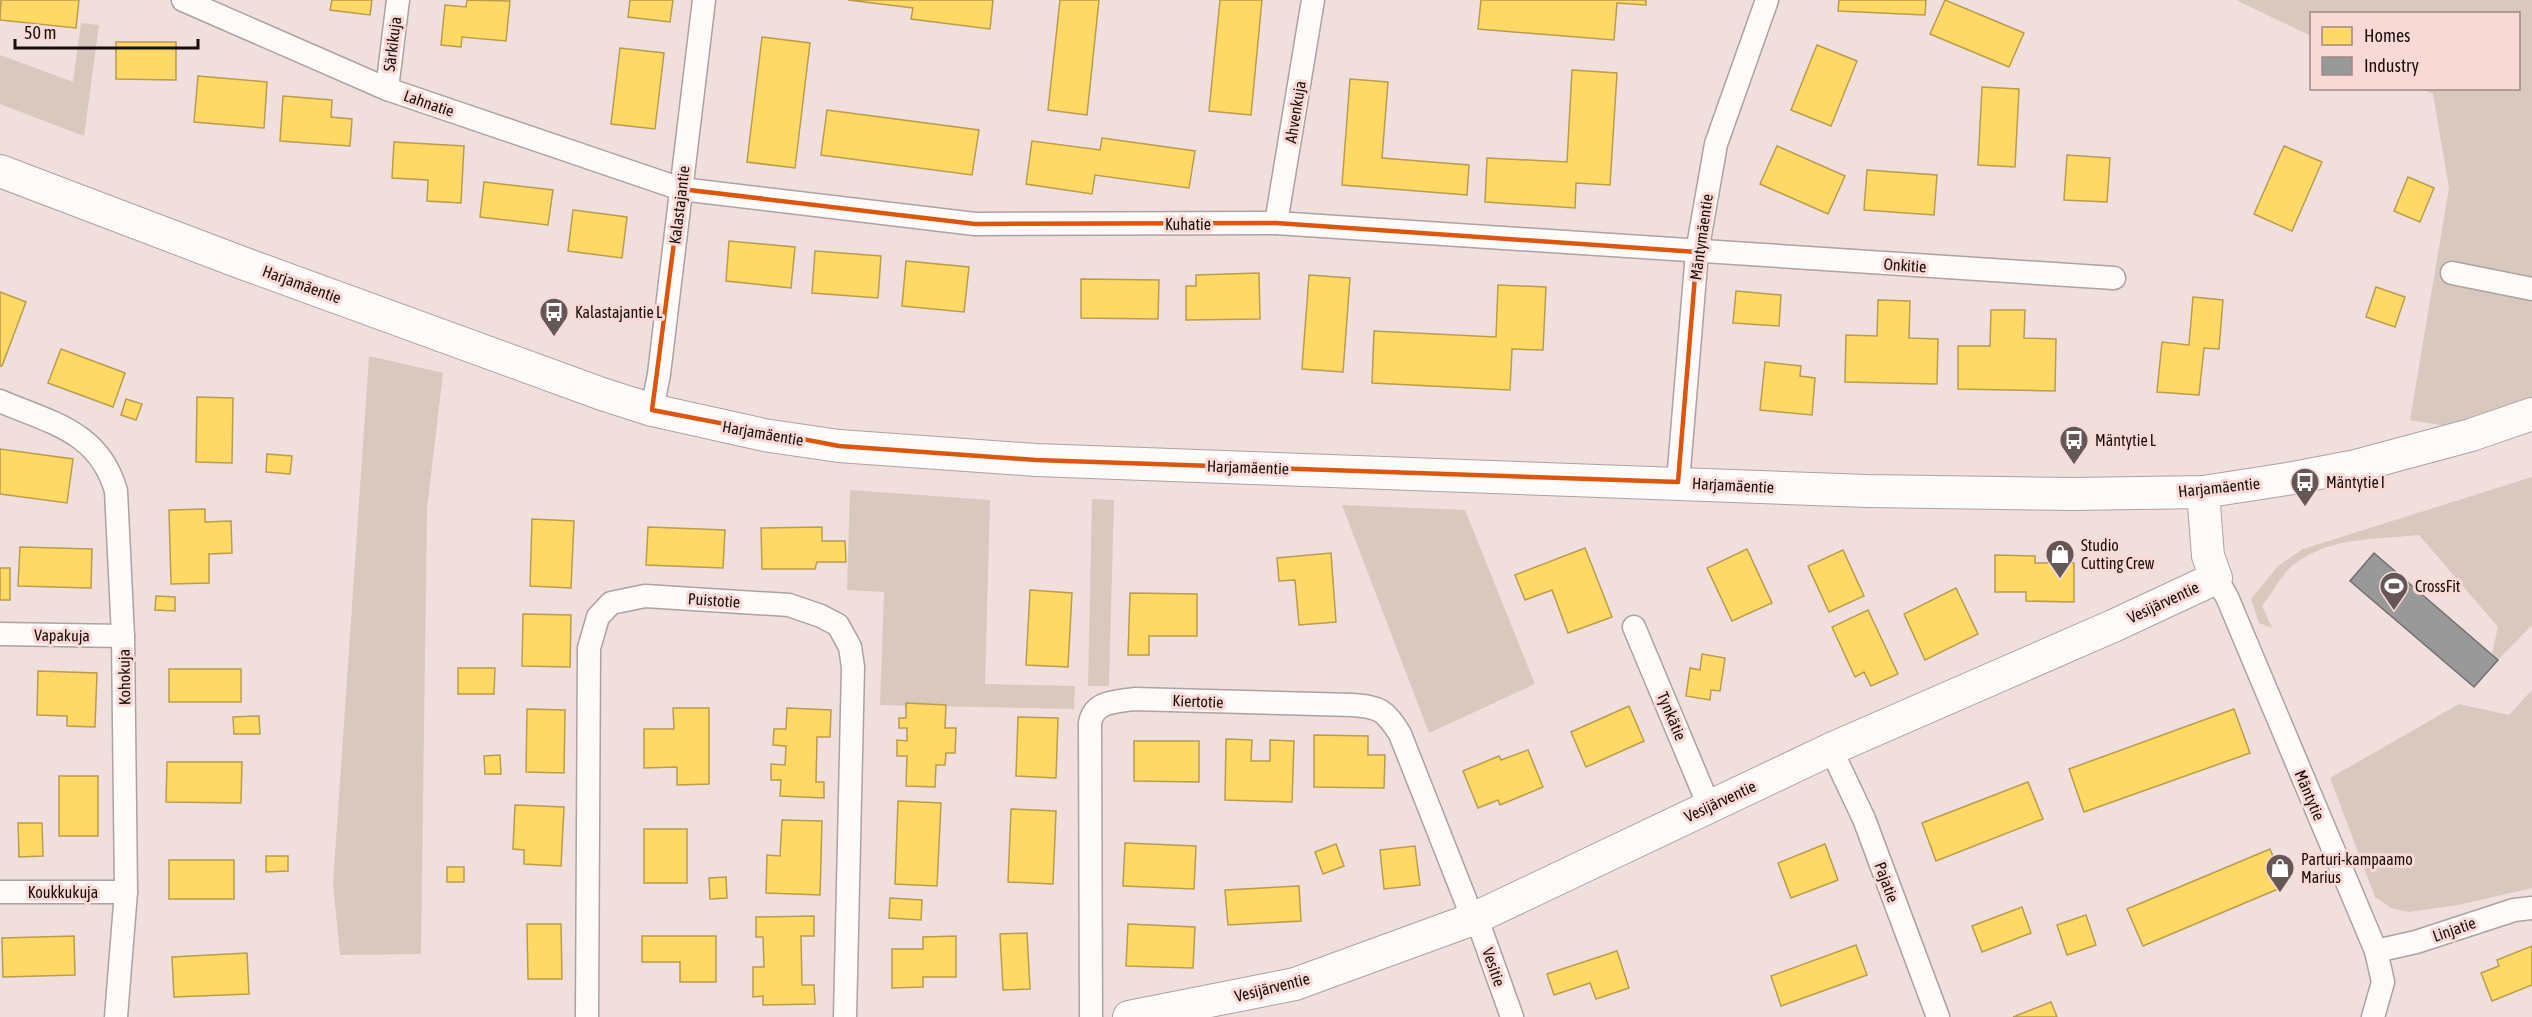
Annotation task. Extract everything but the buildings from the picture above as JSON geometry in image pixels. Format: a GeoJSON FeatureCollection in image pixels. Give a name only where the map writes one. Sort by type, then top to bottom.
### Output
{"type":"FeatureCollection","features":[{"type":"Feature","properties":{"kind":"street","name":"Lahnatie"},"geometry":{"type":"LineString","coordinates":[[183,0],[387,89],[681,189]]}},
{"type":"Feature","properties":{"kind":"street","name":"Särkikuja"},"geometry":{"type":"LineString","coordinates":[[387,89],[398,0]]}},
{"type":"Feature","properties":{"kind":"street","name":"Kalastajantie"},"geometry":{"type":"LineString","coordinates":[[652,411],[659,374],[704,0]]}},
{"type":"Feature","properties":{"kind":"street","name":"Ahvenkuja"},"geometry":{"type":"LineString","coordinates":[[1276,223],[1313,0]]}},
{"type":"Feature","properties":{"kind":"street","name":"Mäntymäentie"},"geometry":{"type":"LineString","coordinates":[[1678,482],[1696,252],[1716,144],[1767,0]]}},
{"type":"Feature","properties":{"kind":"street","name":"Harjamäentie"},"geometry":{"type":"LineString","coordinates":[[0,171],[237,261],[652,411],[764,435],[839,446],[1036,460],[1678,482],[1867,491],[2074,494],[2203,492],[2356,466],[2471,435],[2532,414]]}},
{"type":"Feature","properties":{"kind":"street","name":"Kuhatie"},"geometry":{"type":"LineString","coordinates":[[681,189],[975,224],[1276,223],[1696,252]]}},
{"type":"Feature","properties":{"kind":"street","name":"Onkitie"},"geometry":{"type":"LineString","coordinates":[[1696,252],[2114,279]]}},
{"type":"Feature","properties":{"kind":"street"},"geometry":{"type":"LineString","coordinates":[[2452,273],[2532,289]]}},
{"type":"Feature","properties":{"kind":"street","name":"Kohokuja"},"geometry":{"type":"LineString","coordinates":[[0,401],[79,435],[97,452],[110,470],[116,491],[123,636],[126,892],[116,1017]]}},
{"type":"Feature","properties":{"kind":"street","name":"Vesijärventie"},"geometry":{"type":"LineString","coordinates":[[1129,1017],[1295,984],[1473,919],[1831,749],[2113,626],[2216,578],[2208,556],[2203,492]]}},
{"type":"Feature","properties":{"kind":"street","name":"Mäntytie"},"geometry":{"type":"LineString","coordinates":[[2216,578],[2227,597],[2376,951],[2383,982],[2373,1017]]}},
{"type":"Feature","properties":{"kind":"street","name":"Puistotie"},"geometry":{"type":"LineString","coordinates":[[587,1017],[589,648],[598,616],[612,603],[645,596],[789,605],[821,616],[838,625],[850,647],[853,667],[845,1017]]}},
{"type":"Feature","properties":{"kind":"street","name":"Tynkätie"},"geometry":{"type":"LineString","coordinates":[[1634,627],[1709,806]]}},
{"type":"Feature","properties":{"kind":"street","name":"Vapakuja"},"geometry":{"type":"LineString","coordinates":[[0,634],[123,636]]}},
{"type":"Feature","properties":{"kind":"street","name":"Kiertotie"},"geometry":{"type":"LineString","coordinates":[[1091,1017],[1090,723],[1092,714],[1104,703],[1134,699],[1352,705],[1373,707],[1388,714],[1400,734],[1473,919]]}},
{"type":"Feature","properties":{"kind":"street","name":"Pajatie"},"geometry":{"type":"LineString","coordinates":[[1831,749],[1864,819],[1938,1017]]}},
{"type":"Feature","properties":{"kind":"street","name":"Koukkukuja"},"geometry":{"type":"LineString","coordinates":[[0,891],[126,892]]}},
{"type":"Feature","properties":{"kind":"street","name":"Linjatie"},"geometry":{"type":"LineString","coordinates":[[2376,951],[2416,942],[2514,910],[2532,908]]}},
{"type":"Feature","properties":{"kind":"street","name":"Vesitie"},"geometry":{"type":"LineString","coordinates":[[1473,919],[1482,933],[1512,1017]]}},
{"type":"Feature","properties":{"kind":"highlighted area"},"geometry":{"type":"Polygon","coordinates":[[[681,189],[975,224],[1276,223],[1697,252],[1678,482],[1036,460],[839,446],[652,410],[681,189]]]}},
{"type":"Feature","properties":{"kind":"shaded area"},"geometry":{"type":"Polygon","coordinates":[[[2236,0],[2532,0],[2532,408],[2471,430],[2410,420],[2449,188],[2433,94],[2424,90],[2520,90],[2520,12],[2310,12],[2310,36],[2236,0]]]}},
{"type":"Feature","properties":{"kind":"shaded area"},"geometry":{"type":"Polygon","coordinates":[[[81,23],[99,25],[84,136],[0,104],[0,55],[73,82],[81,23]]]}},
{"type":"Feature","properties":{"kind":"shaded area"},"geometry":{"type":"Polygon","coordinates":[[[369,356],[443,373],[427,509],[421,954],[340,955],[333,884],[369,356]]]}},
{"type":"Feature","properties":{"kind":"shaded area"},"geometry":{"type":"Polygon","coordinates":[[[2532,477],[2532,625],[2498,660],[2492,654],[2498,627],[2419,535],[2353,541],[2322,549],[2307,556],[2289,569],[2262,606],[2272,628],[2259,623],[2251,599],[2278,566],[2303,549],[2532,477]]]}},
{"type":"Feature","properties":{"kind":"shaded area"},"geometry":{"type":"Polygon","coordinates":[[[850,490],[990,500],[985,684],[1075,686],[1074,709],[880,705],[884,592],[847,590],[850,490]]]}},
{"type":"Feature","properties":{"kind":"shaded area"},"geometry":{"type":"Polygon","coordinates":[[[1092,499],[1114,500],[1109,686],[1088,686],[1092,499]]]}},
{"type":"Feature","properties":{"kind":"shaded area"},"geometry":{"type":"Polygon","coordinates":[[[1342,505],[1465,510],[1535,684],[1429,733],[1342,505]]]}},
{"type":"Feature","properties":{"kind":"shaded area"},"geometry":{"type":"Polygon","coordinates":[[[2532,690],[2532,888],[2458,905],[2408,912],[2391,908],[2375,897],[2330,778],[2459,704],[2509,715],[2532,690]]]}},
{"type":"Feature","properties":{"kind":"place","name":"Kalastajantie L"},"geometry":{"type":"Point","coordinates":[554,338]}},
{"type":"Feature","properties":{"kind":"place","name":"Mäntytie L"},"geometry":{"type":"Point","coordinates":[2074,466]}},
{"type":"Feature","properties":{"kind":"place","name":"Mäntytie I"},"geometry":{"type":"Point","coordinates":[2305,508]}},
{"type":"Feature","properties":{"kind":"place","name":"Studio Cutting Crew"},"geometry":{"type":"Point","coordinates":[2060,580]}},
{"type":"Feature","properties":{"kind":"place","name":"CrossFit"},"geometry":{"type":"Point","coordinates":[2394,612]}},
{"type":"Feature","properties":{"kind":"place","name":"Parturi-kampaamo Marius"},"geometry":{"type":"Point","coordinates":[2280,894]}}]}
